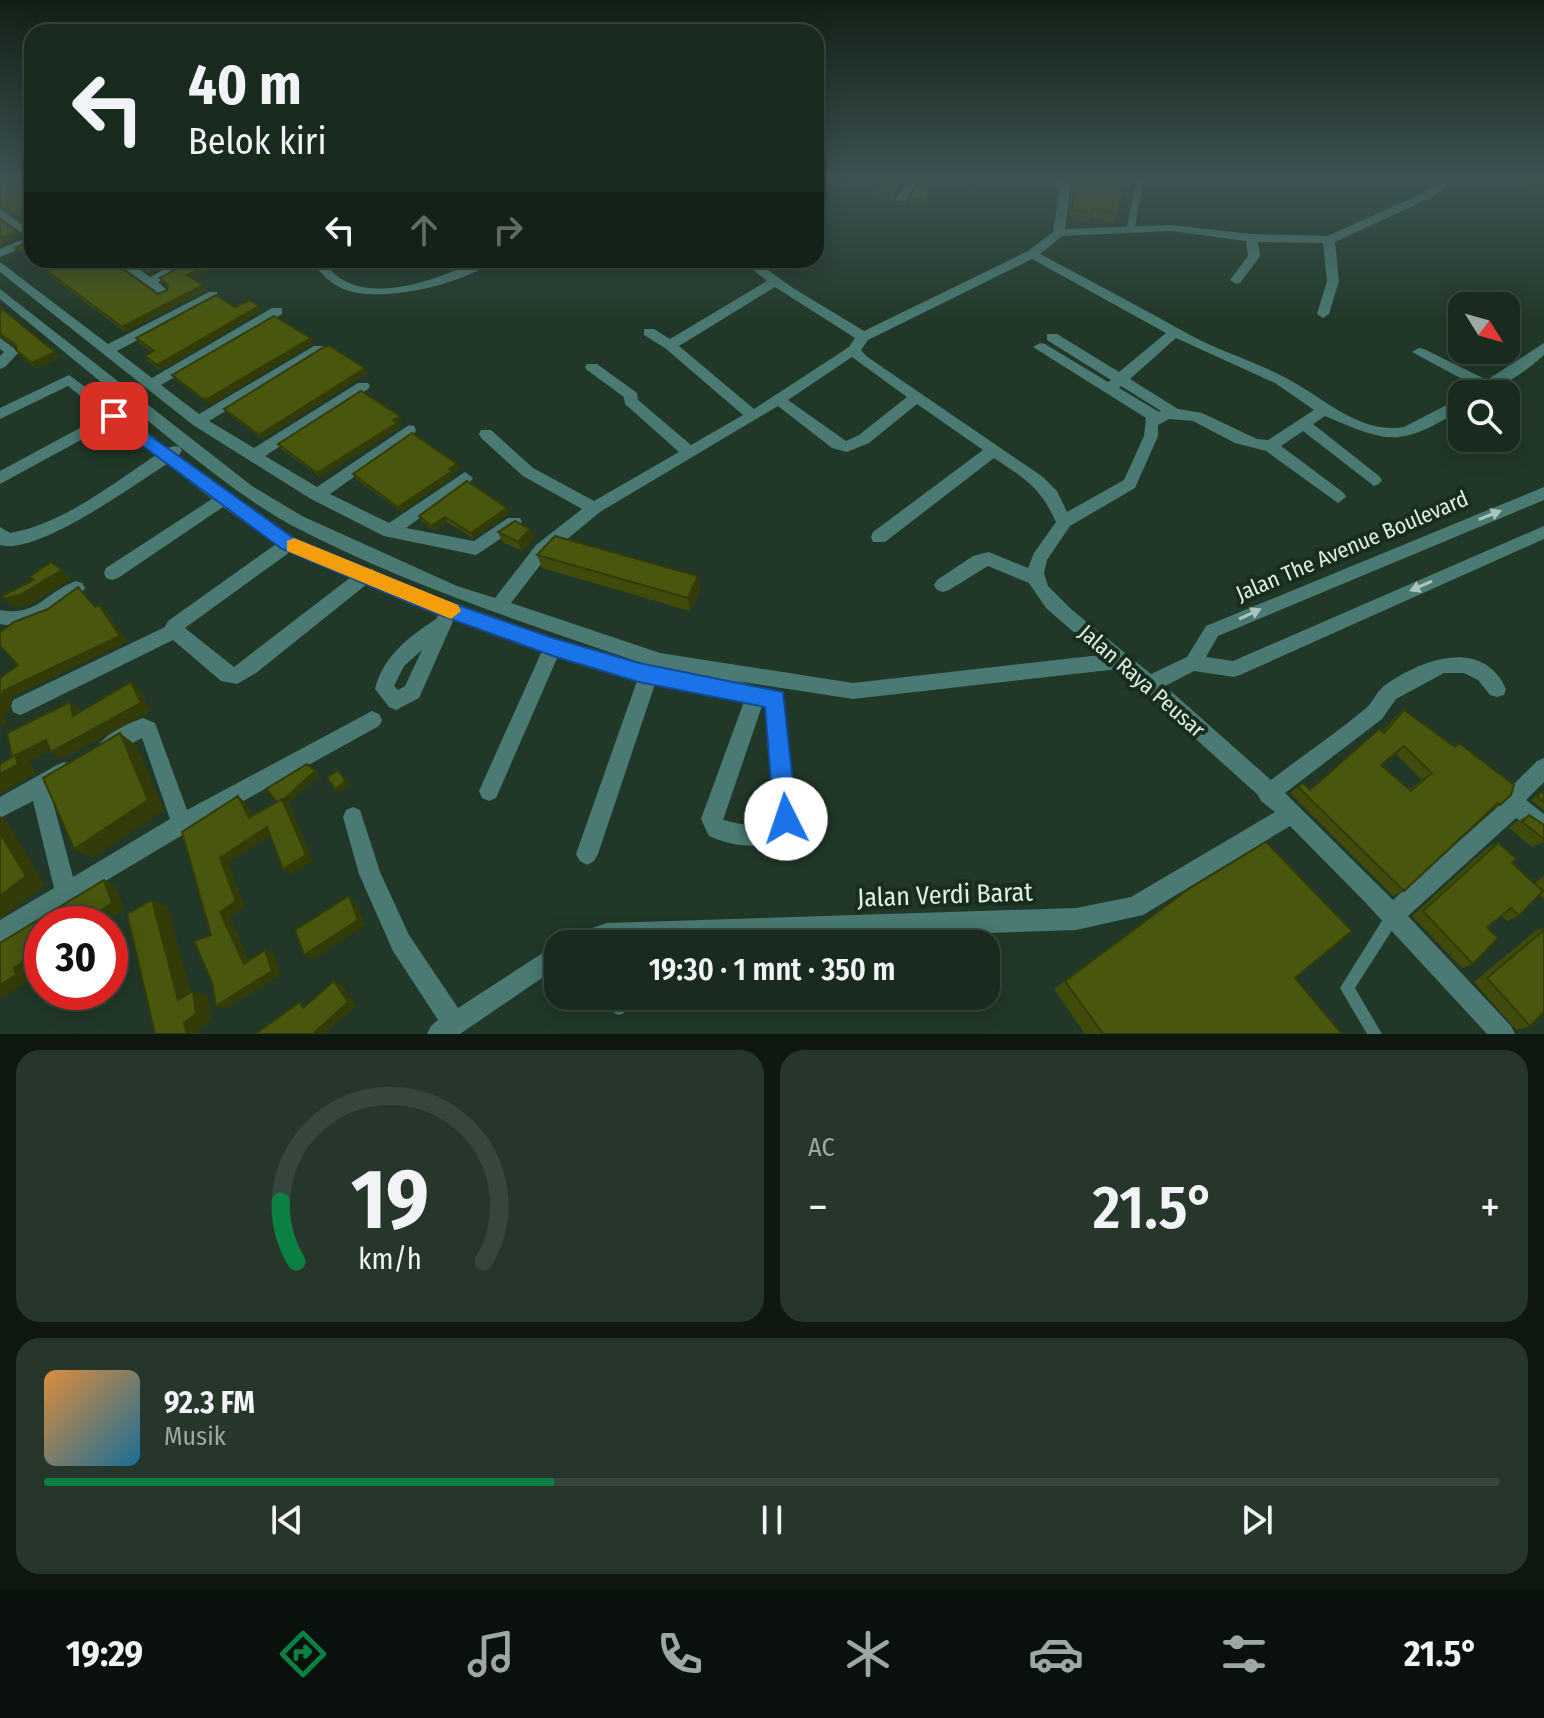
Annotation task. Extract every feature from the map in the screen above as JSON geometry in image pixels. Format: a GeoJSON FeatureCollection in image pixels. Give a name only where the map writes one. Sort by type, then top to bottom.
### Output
{"type":"FeatureCollection","features":[{"type":"Feature","properties":{"kind":"street"},"geometry":{"type":"LineString","coordinates":[[1059,233],[1060,228]]}},
{"type":"Feature","properties":{"kind":"street"},"geometry":{"type":"LineString","coordinates":[[498,607],[542,550],[594,508],[753,416],[858,344],[1032,254],[1059,233],[1116,228]]}},
{"type":"Feature","properties":{"kind":"street"},"geometry":{"type":"LineString","coordinates":[[1173,228],[1251,238],[1329,240],[1355,228]]}},
{"type":"Feature","properties":{"kind":"street"},"geometry":{"type":"LineString","coordinates":[[1236,280],[1254,256],[1251,238]]}},
{"type":"Feature","properties":{"kind":"street"},"geometry":{"type":"LineString","coordinates":[[0,253],[24,240]]}},
{"type":"Feature","properties":{"kind":"street"},"geometry":{"type":"LineString","coordinates":[[1323,314],[1333,281],[1329,240]]}},
{"type":"Feature","properties":{"kind":"street"},"geometry":{"type":"LineString","coordinates":[[1032,254],[1175,333],[1280,380],[1324,410],[1367,431],[1403,435],[1448,410]]}},
{"type":"Feature","properties":{"kind":"street"},"geometry":{"type":"LineString","coordinates":[[0,266],[204,425],[317,495],[390,531],[476,548],[514,522]]}},
{"type":"Feature","properties":{"kind":"street"},"geometry":{"type":"LineString","coordinates":[[131,268],[163,292]]}},
{"type":"Feature","properties":{"kind":"street"},"geometry":{"type":"LineString","coordinates":[[151,281],[176,268]]}},
{"type":"Feature","properties":{"kind":"street"},"geometry":{"type":"LineString","coordinates":[[324,268],[334,280],[348,288],[369,292],[428,285],[472,268]]}},
{"type":"Feature","properties":{"kind":"street"},"geometry":{"type":"LineString","coordinates":[[459,268],[464,272]]}},
{"type":"Feature","properties":{"kind":"street"},"geometry":{"type":"LineString","coordinates":[[756,268],[773,283],[816,305],[858,344],[861,359],[1038,481],[1051,495],[1064,522]]}},
{"type":"Feature","properties":{"kind":"street"},"geometry":{"type":"LineString","coordinates":[[670,345],[773,283]]}},
{"type":"Feature","properties":{"kind":"street"},"geometry":{"type":"LineString","coordinates":[[0,293],[246,490],[296,520],[452,591],[660,661],[853,691],[1122,661]]}},
{"type":"Feature","properties":{"kind":"street"},"geometry":{"type":"LineString","coordinates":[[109,349],[213,295]]}},
{"type":"Feature","properties":{"kind":"street"},"geometry":{"type":"LineString","coordinates":[[152,384],[277,311]]}},
{"type":"Feature","properties":{"kind":"street"},"geometry":{"type":"LineString","coordinates":[[649,332],[670,345],[753,416]]}},
{"type":"Feature","properties":{"kind":"street"},"geometry":{"type":"LineString","coordinates":[[1109,389],[1175,333]]}},
{"type":"Feature","properties":{"kind":"street"},"geometry":{"type":"LineString","coordinates":[[1052,337],[1178,415]]}},
{"type":"Feature","properties":{"kind":"street"},"geometry":{"type":"LineString","coordinates":[[0,342],[12,352],[0,364]]}},
{"type":"Feature","properties":{"kind":"street"},"geometry":{"type":"LineString","coordinates":[[1054,355],[1066,345]]}},
{"type":"Feature","properties":{"kind":"street"},"geometry":{"type":"LineString","coordinates":[[1040,347],[1157,418]]}},
{"type":"Feature","properties":{"kind":"street"},"geometry":{"type":"LineString","coordinates":[[1497,380],[1530,360],[1544,347]]}},
{"type":"Feature","properties":{"kind":"street"},"geometry":{"type":"LineString","coordinates":[[0,533],[6,540],[27,536],[59,522],[319,349]]}},
{"type":"Feature","properties":{"kind":"street"},"geometry":{"type":"LineString","coordinates":[[1419,352],[1465,380]]}},
{"type":"Feature","properties":{"kind":"street"},"geometry":{"type":"LineString","coordinates":[[592,367],[632,396],[631,402],[689,452]]}},
{"type":"Feature","properties":{"kind":"street"},"geometry":{"type":"LineString","coordinates":[[0,414],[69,380],[223,499],[288,544],[367,574],[445,618],[649,674],[757,693],[778,702],[786,819],[779,831],[769,836],[716,829],[711,819],[757,693]]}},
{"type":"Feature","properties":{"kind":"street"},"geometry":{"type":"LineString","coordinates":[[253,456],[363,386]]}},
{"type":"Feature","properties":{"kind":"street"},"geometry":{"type":"LineString","coordinates":[[778,399],[837,444],[847,447],[864,439],[915,398]]}},
{"type":"Feature","properties":{"kind":"street"},"geometry":{"type":"LineString","coordinates":[[1270,446],[1324,410]]}},
{"type":"Feature","properties":{"kind":"street"},"geometry":{"type":"LineString","coordinates":[[943,585],[979,561],[989,559],[1035,578],[1037,561],[1064,522],[1130,484],[1151,436],[1151,422],[1157,418],[1178,415],[1208,420],[1245,441],[1270,446],[1338,497]]}},
{"type":"Feature","properties":{"kind":"street"},"geometry":{"type":"LineString","coordinates":[[0,478],[114,416]]}},
{"type":"Feature","properties":{"kind":"street"},"geometry":{"type":"LineString","coordinates":[[1303,424],[1374,480]]}},
{"type":"Feature","properties":{"kind":"street"},"geometry":{"type":"LineString","coordinates":[[317,495],[409,430]]}},
{"type":"Feature","properties":{"kind":"street"},"geometry":{"type":"LineString","coordinates":[[486,434],[528,472],[594,508]]}},
{"type":"Feature","properties":{"kind":"street"},"geometry":{"type":"LineString","coordinates":[[879,537],[994,450]]}},
{"type":"Feature","properties":{"kind":"street"},"geometry":{"type":"LineString","coordinates":[[390,531],[465,478]]}},
{"type":"Feature","properties":{"kind":"street","name":"Jalan The Avenue Boulevard"},"geometry":{"type":"LineString","coordinates":[[1193,663],[1212,631],[1544,493]]}},
{"type":"Feature","properties":{"kind":"street"},"geometry":{"type":"LineString","coordinates":[[112,573],[223,499]]}},
{"type":"Feature","properties":{"kind":"street"},"geometry":{"type":"LineString","coordinates":[[1150,684],[1193,663],[1234,669],[1544,532]]}},
{"type":"Feature","properties":{"kind":"street"},"geometry":{"type":"LineString","coordinates":[[175,631],[176,624],[288,544]]}},
{"type":"Feature","properties":{"kind":"street"},"geometry":{"type":"LineString","coordinates":[[175,631],[228,675],[237,676],[367,574]]}},
{"type":"Feature","properties":{"kind":"street","name":"Jalan Raya Peusar"},"geometry":{"type":"LineString","coordinates":[[1035,578],[1042,590],[1091,638],[1150,684],[1394,914],[1503,1034]]}},
{"type":"Feature","properties":{"kind":"street"},"geometry":{"type":"LineString","coordinates":[[0,617],[17,622],[37,615],[76,588]]}},
{"type":"Feature","properties":{"kind":"street"},"geometry":{"type":"LineString","coordinates":[[20,706],[175,631]]}},
{"type":"Feature","properties":{"kind":"street"},"geometry":{"type":"LineString","coordinates":[[489,791],[553,647]]}},
{"type":"Feature","properties":{"kind":"street"},"geometry":{"type":"LineString","coordinates":[[1268,794],[1375,713],[1389,693],[1442,665],[1466,665],[1485,674],[1497,689]]}},
{"type":"Feature","properties":{"kind":"street"},"geometry":{"type":"LineString","coordinates":[[587,854],[649,674]]}},
{"type":"Feature","properties":{"kind":"street"},"geometry":{"type":"LineString","coordinates":[[0,933],[182,824],[372,720]]}},
{"type":"Feature","properties":{"kind":"street"},"geometry":{"type":"LineString","coordinates":[[0,808],[143,727],[148,729],[182,824]]}},
{"type":"Feature","properties":{"kind":"street"},"geometry":{"type":"LineString","coordinates":[[1544,768],[1511,801],[1544,827]]}},
{"type":"Feature","properties":{"kind":"street"},"geometry":{"type":"LineString","coordinates":[[39,786],[66,894]]}},
{"type":"Feature","properties":{"kind":"street"},"geometry":{"type":"LineString","coordinates":[[1394,914],[1515,805]]}},
{"type":"Feature","properties":{"kind":"street","name":"Jalan Verdi Barat"},"geometry":{"type":"LineString","coordinates":[[826,930],[1076,919],[1110,914],[1135,907],[1291,814]]}},
{"type":"Feature","properties":{"kind":"street"},"geometry":{"type":"LineString","coordinates":[[353,817],[370,874],[401,943],[446,1029],[544,963]]}},
{"type":"Feature","properties":{"kind":"lane"},"geometry":{"type":"LineString","coordinates":[[1375,1034],[1347,988],[1394,914]]}},
{"type":"Feature","properties":{"kind":"building"},"geometry":{"type":"Polygon","coordinates":[[[0,228],[13,228],[18,232],[0,238],[0,228]]]}},
{"type":"Feature","properties":{"kind":"building"},"geometry":{"type":"Polygon","coordinates":[[[24,244],[24,254],[15,248],[24,244]]]}},
{"type":"Feature","properties":{"kind":"building"},"geometry":{"type":"Polygon","coordinates":[[[43,268],[121,268],[158,294],[167,290],[168,285],[160,278],[178,268],[201,268],[187,275],[203,285],[122,327],[43,268]]]}},
{"type":"Feature","properties":{"kind":"building"},"geometry":{"type":"Polygon","coordinates":[[[216,295],[235,307],[249,300],[259,306],[157,365],[145,356],[154,351],[136,338],[216,295]]]}},
{"type":"Feature","properties":{"kind":"building"},"geometry":{"type":"Polygon","coordinates":[[[0,307],[55,352],[32,363],[16,350],[16,345],[0,334],[0,307]]]}},
{"type":"Feature","properties":{"kind":"building"},"geometry":{"type":"Polygon","coordinates":[[[274,316],[311,338],[209,398],[203,399],[172,375],[274,316]]]}},
{"type":"Feature","properties":{"kind":"building"},"geometry":{"type":"Polygon","coordinates":[[[330,346],[365,368],[259,435],[224,409],[324,347],[330,346]]]}},
{"type":"Feature","properties":{"kind":"building"},"geometry":{"type":"Polygon","coordinates":[[[361,391],[400,416],[393,420],[397,423],[317,473],[278,444],[361,391]]]}},
{"type":"Feature","properties":{"kind":"building"},"geometry":{"type":"Polygon","coordinates":[[[412,433],[457,464],[449,469],[452,471],[398,507],[353,474],[412,433]]]}},
{"type":"Feature","properties":{"kind":"building"},"geometry":{"type":"Polygon","coordinates":[[[467,481],[507,508],[471,533],[445,517],[431,526],[419,516],[467,481]]]}},
{"type":"Feature","properties":{"kind":"building"},"geometry":{"type":"Polygon","coordinates":[[[515,521],[530,529],[518,542],[498,532],[515,521]]]}},
{"type":"Feature","properties":{"kind":"building"},"geometry":{"type":"Polygon","coordinates":[[[555,536],[698,576],[688,598],[537,555],[555,536]]]}},
{"type":"Feature","properties":{"kind":"building"},"geometry":{"type":"Polygon","coordinates":[[[51,562],[62,570],[20,595],[3,599],[2,596],[34,580],[29,577],[51,562]]]}},
{"type":"Feature","properties":{"kind":"building"},"geometry":{"type":"Polygon","coordinates":[[[78,587],[95,607],[99,605],[120,636],[3,691],[0,705],[0,678],[18,665],[0,646],[0,632],[14,622],[48,609],[78,587]]]}},
{"type":"Feature","properties":{"kind":"building"},"geometry":{"type":"Polygon","coordinates":[[[131,682],[141,703],[51,752],[46,740],[12,757],[7,733],[70,702],[73,716],[131,682]]]}},
{"type":"Feature","properties":{"kind":"building"},"geometry":{"type":"Polygon","coordinates":[[[1404,710],[1455,747],[1459,743],[1514,785],[1511,795],[1500,805],[1498,803],[1404,891],[1298,787],[1303,783],[1310,790],[1379,729],[1384,733],[1404,710]],[[1404,746],[1381,765],[1411,791],[1432,773],[1404,746]]]}},
{"type":"Feature","properties":{"kind":"building"},"geometry":{"type":"Polygon","coordinates":[[[120,733],[148,800],[74,849],[43,778],[120,733]]]}},
{"type":"Feature","properties":{"kind":"building"},"geometry":{"type":"Polygon","coordinates":[[[15,755],[18,764],[0,774],[0,764],[15,755]]]}},
{"type":"Feature","properties":{"kind":"building"},"geometry":{"type":"Polygon","coordinates":[[[307,764],[315,771],[277,802],[266,789],[307,764]]]}},
{"type":"Feature","properties":{"kind":"building"},"geometry":{"type":"Polygon","coordinates":[[[338,770],[346,781],[335,789],[327,778],[338,770]]]}},
{"type":"Feature","properties":{"kind":"building"},"geometry":{"type":"Polygon","coordinates":[[[238,796],[249,818],[282,799],[306,855],[283,869],[267,827],[220,858],[236,901],[220,912],[244,964],[265,950],[272,971],[216,1006],[212,983],[194,941],[211,935],[182,832],[238,796]]]}},
{"type":"Feature","properties":{"kind":"building"},"geometry":{"type":"Polygon","coordinates":[[[1529,815],[1544,825],[1544,839],[1522,822],[1529,815]]]}},
{"type":"Feature","properties":{"kind":"building"},"geometry":{"type":"Polygon","coordinates":[[[0,833],[26,876],[0,896],[0,833]]]}},
{"type":"Feature","properties":{"kind":"building"},"geometry":{"type":"Polygon","coordinates":[[[1266,842],[1352,931],[1295,978],[1342,1034],[1103,1034],[1065,981],[1187,890],[1266,842]]]}},
{"type":"Feature","properties":{"kind":"building"},"geometry":{"type":"Polygon","coordinates":[[[1498,843],[1516,858],[1512,863],[1543,891],[1519,916],[1511,908],[1487,927],[1498,938],[1473,964],[1423,911],[1498,843]]]}},
{"type":"Feature","properties":{"kind":"building"},"geometry":{"type":"Polygon","coordinates":[[[104,880],[112,903],[107,906],[61,906],[104,880]]]}},
{"type":"Feature","properties":{"kind":"building"},"geometry":{"type":"Polygon","coordinates":[[[349,896],[358,920],[304,955],[295,930],[349,896]]]}},
{"type":"Feature","properties":{"kind":"building"},"geometry":{"type":"Polygon","coordinates":[[[152,900],[178,1000],[193,991],[196,1014],[184,1023],[187,1034],[155,1034],[128,913],[152,900]]]}},
{"type":"Feature","properties":{"kind":"building"},"geometry":{"type":"Polygon","coordinates":[[[24,928],[24,962],[14,968],[16,975],[0,985],[0,943],[24,928]]]}},
{"type":"Feature","properties":{"kind":"building"},"geometry":{"type":"Polygon","coordinates":[[[1544,930],[1544,1012],[1530,1026],[1487,978],[1544,930]]]}},
{"type":"Feature","properties":{"kind":"building"},"geometry":{"type":"Polygon","coordinates":[[[334,981],[348,1002],[313,1034],[255,1034],[300,1002],[303,1008],[334,981]]]}},
{"type":"Feature","properties":{"kind":"slow traffic"},"geometry":{"type":"LineString","coordinates":[[294,546],[352,567],[451,611]]}},
{"type":"Feature","properties":{"kind":"route"},"geometry":{"type":"LineString","coordinates":[[114,416],[288,544],[352,567],[436,605],[553,647],[639,673],[757,693],[775,699],[778,702],[786,819]]}}]}
